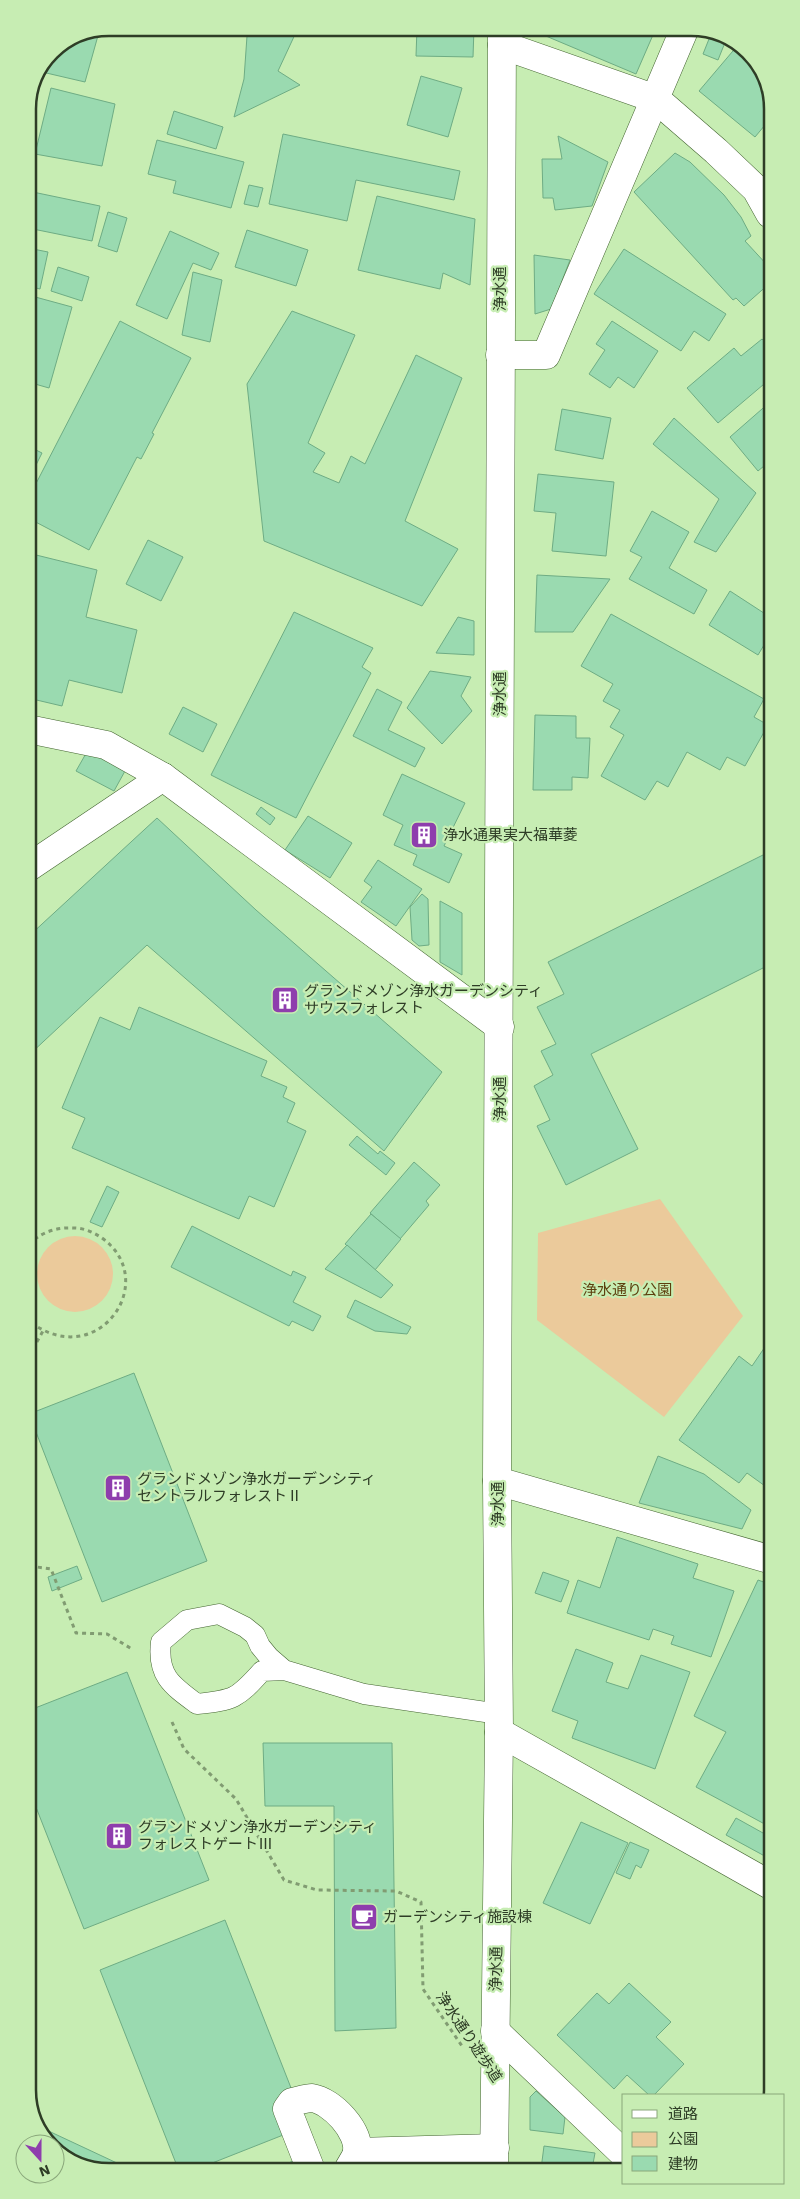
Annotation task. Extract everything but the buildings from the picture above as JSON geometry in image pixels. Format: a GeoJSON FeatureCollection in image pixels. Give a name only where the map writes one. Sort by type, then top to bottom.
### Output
{"type":"FeatureCollection","features":[{"type":"Feature","properties":{"kind":"street"},"geometry":{"type":"LineString","coordinates":[[502,36],[656,99],[716,151],[756,190],[764,204]]}},
{"type":"Feature","properties":{"kind":"street","name":"浄水通"},"geometry":{"type":"LineString","coordinates":[[494,2159],[499,1723],[497,1481],[502,36]]}},
{"type":"Feature","properties":{"kind":"street"},"geometry":{"type":"LineString","coordinates":[[500,355],[546,355],[682,36]]}},
{"type":"Feature","properties":{"kind":"street"},"geometry":{"type":"LineString","coordinates":[[36,731],[106,745],[163,777],[500,1027]]}},
{"type":"Feature","properties":{"kind":"street"},"geometry":{"type":"LineString","coordinates":[[36,861],[163,777]]}},
{"type":"Feature","properties":{"kind":"street"},"geometry":{"type":"LineString","coordinates":[[497,1481],[764,1558]]}},
{"type":"Feature","properties":{"kind":"street"},"geometry":{"type":"LineString","coordinates":[[499,1723],[764,1881]]}},
{"type":"Feature","properties":{"kind":"street"},"geometry":{"type":"LineString","coordinates":[[495,2031],[622,2152]]}},
{"type":"Feature","properties":{"kind":"street"},"geometry":{"type":"LineString","coordinates":[[308,2163],[288,2109],[292,2102],[312,2098],[331,2107],[345,2118],[354,2137],[352,2161],[494,2159]]}},
{"type":"Feature","properties":{"kind":"lane"},"geometry":{"type":"LineString","coordinates":[[284,1670],[269,1657],[260,1646],[255,1635],[246,1627],[219,1614],[187,1620],[161,1642],[159,1658],[165,1674],[171,1683],[197,1704],[222,1701],[241,1694],[262,1671],[284,1670],[364,1694],[499,1723]]}},
{"type":"Feature","properties":{"kind":"path"},"geometry":{"type":"LineString","coordinates":[[36,1240],[47,1232],[63,1227],[79,1228],[95,1233],[108,1243],[119,1257],[124,1273],[125,1290],[120,1306],[110,1320],[97,1331],[79,1337],[60,1337],[43,1331],[36,1326]]}},
{"type":"Feature","properties":{"kind":"path"},"geometry":{"type":"LineString","coordinates":[[36,1344],[43,1331]]}},
{"type":"Feature","properties":{"kind":"path"},"geometry":{"type":"LineString","coordinates":[[36,1567],[51,1569],[76,1633],[107,1634],[136,1651]]}},
{"type":"Feature","properties":{"kind":"path","name":"浄水通り遊歩道"},"geometry":{"type":"LineString","coordinates":[[169,1715],[184,1749],[236,1799],[284,1880],[317,1890],[396,1891],[420,1902],[423,1989],[462,2047]]}},
{"type":"Feature","properties":{"kind":"green space","name":"浄水通り公園"},"geometry":{"type":"Polygon","coordinates":[[[660,1199],[743,1316],[664,1417],[537,1320],[538,1233],[660,1199]]]}},
{"type":"Feature","properties":{"kind":"green space"},"geometry":{"type":"Polygon","coordinates":[[[83,1236],[96,1242],[107,1253],[113,1266],[111,1289],[96,1306],[83,1312],[67,1312],[54,1306],[39,1289],[37,1266],[43,1253],[60,1238],[83,1236]]]}},
{"type":"Feature","properties":{"kind":"place","name":"浄水通果実大福華菱"},"geometry":{"type":"Point","coordinates":[424,835]}},
{"type":"Feature","properties":{"kind":"place","name":"グランドメゾン浄水ガーデンシティ サウスフォレスト"},"geometry":{"type":"Point","coordinates":[285,1000]}},
{"type":"Feature","properties":{"kind":"place","name":"グランドメゾン浄水ガーデンシティ セントラルフォレストⅡ"},"geometry":{"type":"Point","coordinates":[118,1488]}},
{"type":"Feature","properties":{"kind":"place","name":"グランドメゾン浄水ガーデンシティ フォレストゲートⅢ"},"geometry":{"type":"Point","coordinates":[119,1836]}},
{"type":"Feature","properties":{"kind":"place","name":"ガーデンシティ施設棟"},"geometry":{"type":"Point","coordinates":[364,1917]}}]}
